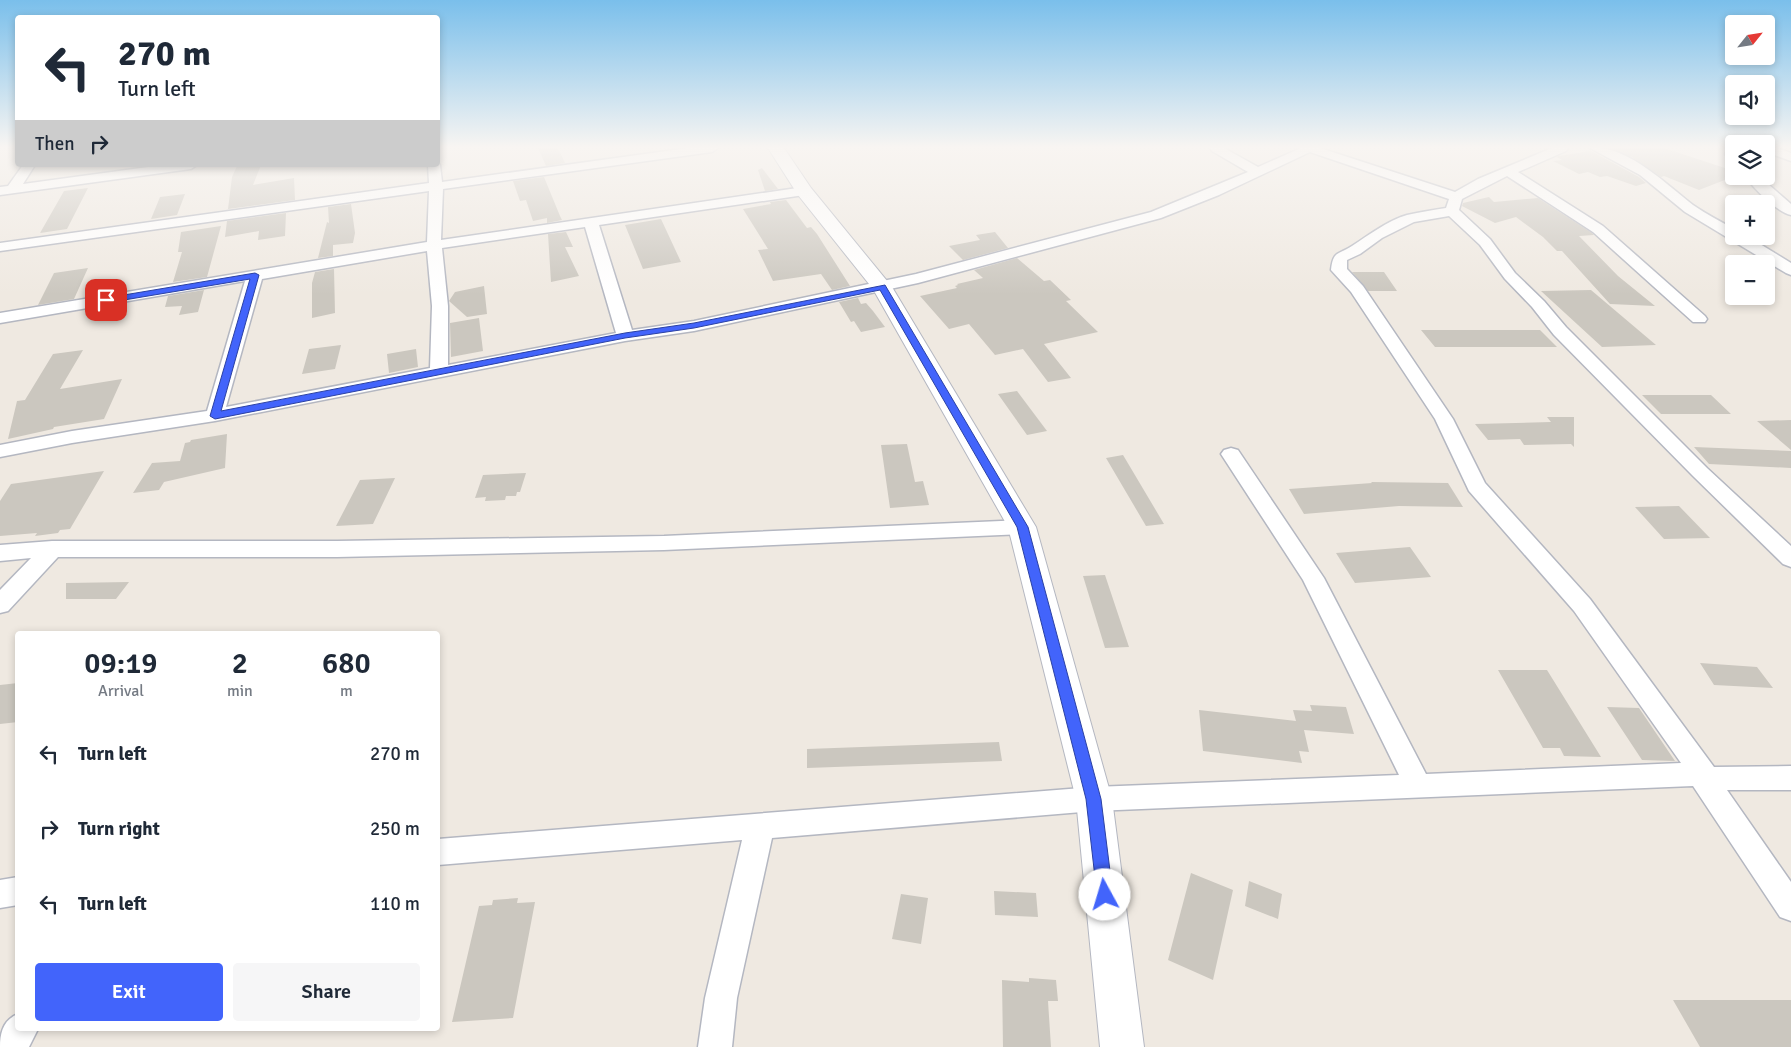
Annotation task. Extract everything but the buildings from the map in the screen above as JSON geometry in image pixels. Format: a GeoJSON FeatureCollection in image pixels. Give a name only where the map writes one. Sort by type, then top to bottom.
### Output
{"type":"FeatureCollection","features":[{"type":"Feature","properties":{"kind":"street"},"geometry":{"type":"LineString","coordinates":[[0,247],[358,197]]}},
{"type":"Feature","properties":{"kind":"street"},"geometry":{"type":"LineString","coordinates":[[436,197],[434,245],[440,306],[439,373]]}},
{"type":"Feature","properties":{"kind":"street"},"geometry":{"type":"LineString","coordinates":[[0,318],[434,245],[765,197]]}},
{"type":"Feature","properties":{"kind":"street"},"geometry":{"type":"LineString","coordinates":[[809,197],[882,287],[1022,527],[1094,799],[1122,1047]]}},
{"type":"Feature","properties":{"kind":"street"},"geometry":{"type":"LineString","coordinates":[[0,451],[72,437],[215,416],[625,336],[694,326],[882,287],[1156,215],[1204,197]]}},
{"type":"Feature","properties":{"kind":"street"},"geometry":{"type":"LineString","coordinates":[[1436,197],[1454,204],[1510,276],[1538,304],[1560,331],[1700,472],[1791,559]]}},
{"type":"Feature","properties":{"kind":"street"},"geometry":{"type":"LineString","coordinates":[[1463,197],[1454,204],[1410,219],[1377,235],[1345,254],[1340,259],[1339,270],[1357,289],[1444,419],[1476,486],[1582,605],[1703,777],[1791,907]]}},
{"type":"Feature","properties":{"kind":"street"},"geometry":{"type":"LineString","coordinates":[[1547,197],[1598,229],[1700,319]]}},
{"type":"Feature","properties":{"kind":"street"},"geometry":{"type":"LineString","coordinates":[[1675,197],[1690,209],[1725,230]]}},
{"type":"Feature","properties":{"kind":"street"},"geometry":{"type":"LineString","coordinates":[[1772,197],[1791,211]]}},
{"type":"Feature","properties":{"kind":"street"},"geometry":{"type":"LineString","coordinates":[[591,223],[625,336]]}},
{"type":"Feature","properties":{"kind":"street"},"geometry":{"type":"LineString","coordinates":[[1750,245],[1791,270]]}},
{"type":"Feature","properties":{"kind":"street"},"geometry":{"type":"LineString","coordinates":[[215,416],[255,275]]}},
{"type":"Feature","properties":{"kind":"street"},"geometry":{"type":"LineString","coordinates":[[1231,454],[1313,578],[1418,786]]}},
{"type":"Feature","properties":{"kind":"street"},"geometry":{"type":"LineString","coordinates":[[0,553],[52,549],[337,549],[664,543],[1022,527]]}},
{"type":"Feature","properties":{"kind":"street"},"geometry":{"type":"LineString","coordinates":[[0,605],[52,549]]}},
{"type":"Feature","properties":{"kind":"street"},"geometry":{"type":"LineString","coordinates":[[440,852],[1094,799],[1703,777],[1791,778]]}},
{"type":"Feature","properties":{"kind":"street"},"geometry":{"type":"LineString","coordinates":[[715,1047],[721,998],[760,826]]}},
{"type":"Feature","properties":{"kind":"street"},"geometry":{"type":"LineString","coordinates":[[0,894],[15,892]]}},
{"type":"Feature","properties":{"kind":"street"},"geometry":{"type":"LineString","coordinates":[[11,1047],[20,1031]]}},
{"type":"Feature","properties":{"kind":"route"},"geometry":{"type":"LineString","coordinates":[[106,300],[255,275],[215,416],[625,336],[694,326],[882,287],[1022,527],[1094,799],[1105,895]]}}]}
